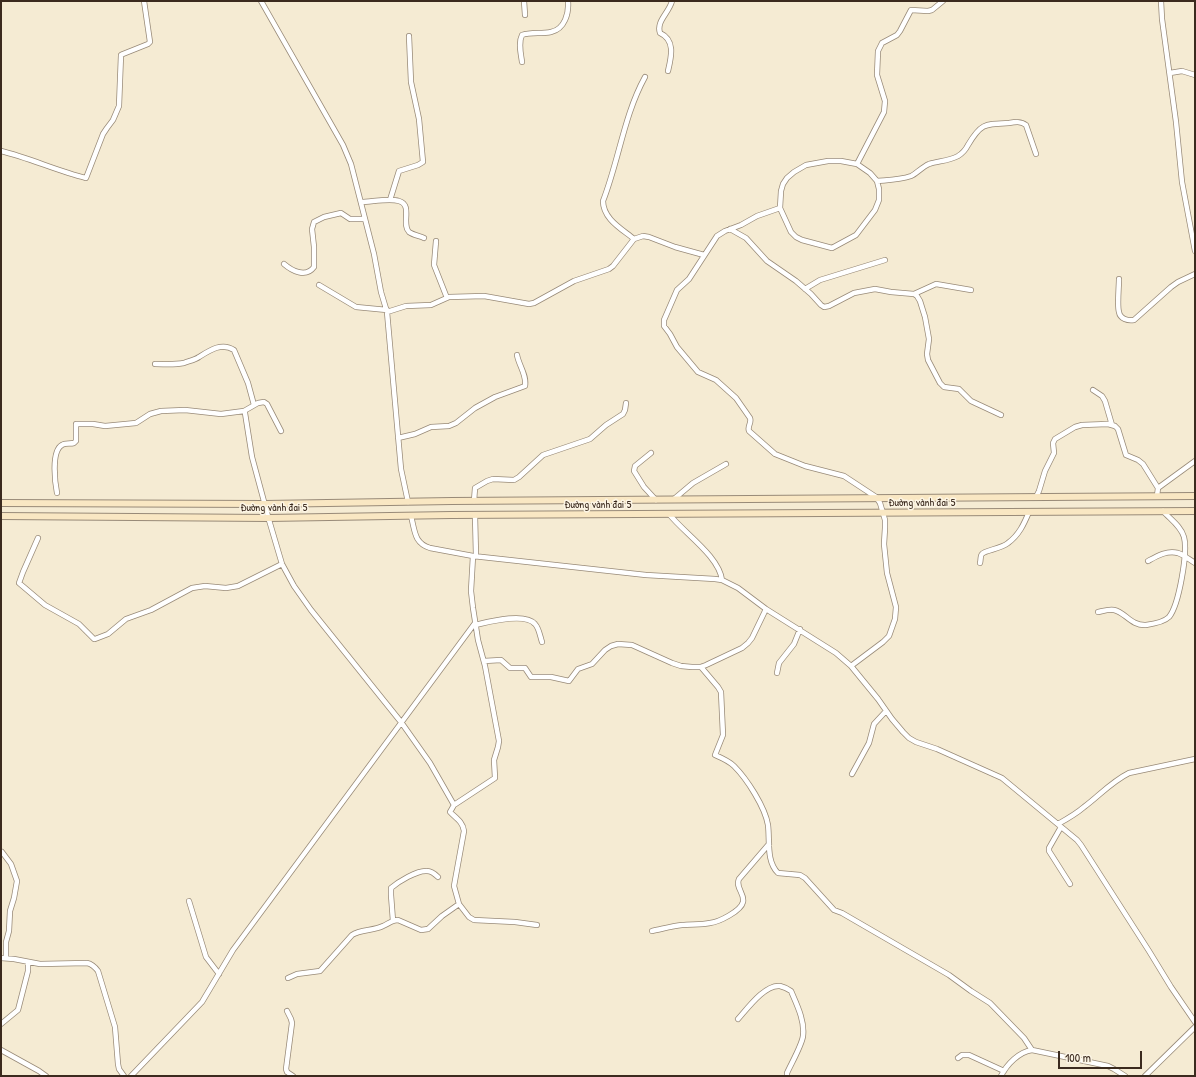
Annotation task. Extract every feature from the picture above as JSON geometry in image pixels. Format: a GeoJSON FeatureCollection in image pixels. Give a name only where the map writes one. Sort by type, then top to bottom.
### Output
{"type":"FeatureCollection","features":[{"type":"Feature","properties":{"kind":"main road","name":"Đường vành đai 5"},"geometry":{"type":"LineString","coordinates":[[1,503],[264,504],[1195,496]]}},
{"type":"Feature","properties":{"kind":"main road"},"geometry":{"type":"LineString","coordinates":[[39,503],[39,516]]}},
{"type":"Feature","properties":{"kind":"main road","name":"Đường vành đai 5"},"geometry":{"type":"LineString","coordinates":[[1,516],[268,518],[475,515],[1195,511]]}},
{"type":"Feature","properties":{"kind":"street"},"geometry":{"type":"LineString","coordinates":[[1,151],[86,178],[103,134],[113,120],[119,106],[121,56],[150,42],[144,1]]}},
{"type":"Feature","properties":{"kind":"street"},"geometry":{"type":"LineString","coordinates":[[261,1],[343,145],[350,164],[361,202],[381,292],[387,311],[401,469],[408,502]]}},
{"type":"Feature","properties":{"kind":"street"},"geometry":{"type":"LineString","coordinates":[[524,1],[525,15]]}},
{"type":"Feature","properties":{"kind":"street"},"geometry":{"type":"LineString","coordinates":[[522,62],[520,38],[522,35],[552,32],[559,28],[567,17],[568,1]]}},
{"type":"Feature","properties":{"kind":"street"},"geometry":{"type":"LineString","coordinates":[[668,71],[672,55],[671,46],[664,35],[660,33],[658,28],[672,1]]}},
{"type":"Feature","properties":{"kind":"street"},"geometry":{"type":"LineString","coordinates":[[857,164],[884,112],[885,102],[878,75],[878,51],[882,43],[900,31],[911,10],[932,10],[943,1]]}},
{"type":"Feature","properties":{"kind":"street"},"geometry":{"type":"LineString","coordinates":[[1161,1],[1182,182],[1195,251]]}},
{"type":"Feature","properties":{"kind":"street"},"geometry":{"type":"LineString","coordinates":[[390,200],[399,171],[418,165],[422,162],[419,119],[412,82],[409,36]]}},
{"type":"Feature","properties":{"kind":"street"},"geometry":{"type":"LineString","coordinates":[[1170,73],[1182,72],[1195,75]]}},
{"type":"Feature","properties":{"kind":"street"},"geometry":{"type":"LineString","coordinates":[[634,239],[617,226],[605,213],[603,201],[614,169],[630,112],[645,77]]}},
{"type":"Feature","properties":{"kind":"street"},"geometry":{"type":"LineString","coordinates":[[877,181],[896,180],[912,176],[928,164],[958,156],[964,151],[980,128],[998,124],[1017,122],[1024,123],[1036,154]]}},
{"type":"Feature","properties":{"kind":"street"},"geometry":{"type":"LineString","coordinates":[[828,161],[841,161],[857,164],[870,173],[877,181],[879,188],[879,200],[875,210],[856,236],[832,248],[796,237],[791,232],[780,208],[783,184],[794,172],[806,165],[828,161]]}},
{"type":"Feature","properties":{"kind":"street"},"geometry":{"type":"LineString","coordinates":[[361,202],[390,200],[401,202],[404,205],[408,230],[410,233],[424,238]]}},
{"type":"Feature","properties":{"kind":"street"},"geometry":{"type":"LineString","coordinates":[[780,208],[761,214],[741,225],[720,233],[717,236],[688,279],[677,290],[664,320],[664,326],[677,347],[698,372],[716,380],[736,398],[750,418],[751,421],[748,427],[749,431],[775,454],[815,469],[844,476],[877,498],[880,503],[885,528],[884,544],[887,573],[896,607],[895,619],[889,636],[851,666]]}},
{"type":"Feature","properties":{"kind":"street"},"geometry":{"type":"LineString","coordinates":[[284,264],[294,271],[299,272],[306,272],[313,269],[314,247],[312,229],[314,222],[318,219],[331,214],[341,213],[350,219],[365,219]]}},
{"type":"Feature","properties":{"kind":"street"},"geometry":{"type":"LineString","coordinates":[[730,229],[746,238],[767,262],[793,278],[824,307],[829,306],[854,293],[875,289],[914,294],[936,284],[971,290]]}},
{"type":"Feature","properties":{"kind":"street"},"geometry":{"type":"LineString","coordinates":[[319,285],[356,307],[387,311],[406,306],[431,305],[447,298],[484,296],[507,299],[524,304],[534,303],[568,284],[609,269],[634,239],[643,236],[649,236],[675,247],[704,255]]}},
{"type":"Feature","properties":{"kind":"street"},"geometry":{"type":"LineString","coordinates":[[436,241],[434,265],[447,298]]}},
{"type":"Feature","properties":{"kind":"street"},"geometry":{"type":"LineString","coordinates":[[805,289],[820,280],[885,260]]}},
{"type":"Feature","properties":{"kind":"street"},"geometry":{"type":"LineString","coordinates":[[1120,279],[1118,312],[1121,317],[1126,320],[1134,320],[1178,282],[1195,274]]}},
{"type":"Feature","properties":{"kind":"street"},"geometry":{"type":"LineString","coordinates":[[914,294],[920,301],[925,317],[929,339],[927,354],[928,360],[940,383],[944,387],[959,389],[971,402],[1001,415]]}},
{"type":"Feature","properties":{"kind":"street"},"geometry":{"type":"LineString","coordinates":[[156,364],[172,365],[183,363],[194,360],[206,352],[218,347],[227,346],[232,348],[248,383],[254,405]]}},
{"type":"Feature","properties":{"kind":"street"},"geometry":{"type":"LineString","coordinates":[[398,438],[415,434],[431,427],[449,426],[456,423],[475,408],[495,396],[525,386],[525,375],[520,368],[517,356]]}},
{"type":"Feature","properties":{"kind":"street"},"geometry":{"type":"LineString","coordinates":[[1093,390],[1102,396],[1105,401],[1112,425]]}},
{"type":"Feature","properties":{"kind":"street"},"geometry":{"type":"LineString","coordinates":[[57,493],[54,473],[57,451],[63,444],[74,443],[76,441],[76,424],[105,426],[136,423],[150,414],[161,411],[185,410],[221,414],[244,412],[254,405],[264,402],[267,404],[281,431]]}},
{"type":"Feature","properties":{"kind":"street"},"geometry":{"type":"LineString","coordinates":[[474,501],[475,488],[487,481],[498,479],[514,480],[543,455],[590,439],[606,425],[623,414],[626,403]]}},
{"type":"Feature","properties":{"kind":"street"},"geometry":{"type":"LineString","coordinates":[[244,412],[252,457],[282,564],[294,586],[311,610],[401,722],[430,763],[454,806]]}},
{"type":"Feature","properties":{"kind":"street"},"geometry":{"type":"LineString","coordinates":[[1036,497],[1043,474],[1053,455],[1053,443],[1055,439],[1078,426],[1108,424],[1118,429],[1126,455],[1141,462],[1158,488],[1157,496]]}},
{"type":"Feature","properties":{"kind":"street"},"geometry":{"type":"LineString","coordinates":[[651,452],[635,466],[634,471],[644,487],[656,500]]}},
{"type":"Feature","properties":{"kind":"street"},"geometry":{"type":"LineString","coordinates":[[1158,488],[1195,462]]}},
{"type":"Feature","properties":{"kind":"street"},"geometry":{"type":"LineString","coordinates":[[674,500],[693,483],[726,464]]}},
{"type":"Feature","properties":{"kind":"street"},"geometry":{"type":"LineString","coordinates":[[1098,612],[1114,610],[1137,624],[1144,625],[1156,623],[1168,618],[1172,612],[1182,577],[1186,546],[1183,535],[1163,511]]}},
{"type":"Feature","properties":{"kind":"street"},"geometry":{"type":"LineString","coordinates":[[980,563],[981,556],[984,552],[1000,548],[1010,542],[1022,528],[1028,512]]}},
{"type":"Feature","properties":{"kind":"street"},"geometry":{"type":"LineString","coordinates":[[669,514],[706,551],[720,571],[722,580]]}},
{"type":"Feature","properties":{"kind":"street"},"geometry":{"type":"LineString","coordinates":[[475,515],[472,595],[475,624],[484,661],[499,741],[494,760],[495,778],[454,806],[450,812],[464,826],[454,886],[459,904],[469,917],[474,920],[515,922],[537,925]]}},
{"type":"Feature","properties":{"kind":"street"},"geometry":{"type":"LineString","coordinates":[[412,516],[419,543],[439,550],[474,556],[646,575],[707,578],[722,580],[738,588],[766,609],[832,650],[851,666],[909,738],[996,774],[1081,845],[1171,987],[1195,1022]]}},
{"type":"Feature","properties":{"kind":"street"},"geometry":{"type":"LineString","coordinates":[[38,538],[19,583],[45,605],[79,624],[95,640],[108,634],[126,619],[151,610],[192,588],[205,586],[232,588],[282,564]]}},
{"type":"Feature","properties":{"kind":"street"},"geometry":{"type":"LineString","coordinates":[[1148,561],[1166,553],[1179,553],[1195,563]]}},
{"type":"Feature","properties":{"kind":"street"},"geometry":{"type":"LineString","coordinates":[[484,661],[501,660],[510,668],[525,668],[531,677],[547,677],[569,681],[578,669],[592,664],[605,650],[618,644],[625,644],[639,647],[681,666],[701,667],[742,648],[748,643],[766,609]]}},
{"type":"Feature","properties":{"kind":"street"},"geometry":{"type":"LineString","coordinates":[[131,1076],[202,1002],[233,950],[475,624],[504,619],[530,620],[536,626],[542,642]]}},
{"type":"Feature","properties":{"kind":"street"},"geometry":{"type":"LineString","coordinates":[[777,673],[779,663],[794,644],[800,629]]}},
{"type":"Feature","properties":{"kind":"street"},"geometry":{"type":"LineString","coordinates":[[701,667],[721,692],[723,735],[715,755],[734,766],[755,793],[768,823],[772,865],[778,873],[800,875],[805,878],[834,910],[842,913],[953,977],[994,1006],[1024,1038],[1032,1050]]}},
{"type":"Feature","properties":{"kind":"street"},"geometry":{"type":"LineString","coordinates":[[852,774],[869,743],[874,724],[886,711]]}},
{"type":"Feature","properties":{"kind":"street"},"geometry":{"type":"LineString","coordinates":[[1070,884],[1049,848],[1060,826],[1122,776],[1129,773],[1195,759]]}},
{"type":"Feature","properties":{"kind":"street"},"geometry":{"type":"LineString","coordinates":[[652,931],[682,925],[713,923],[734,913],[743,902],[737,882],[739,878],[769,844]]}},
{"type":"Feature","properties":{"kind":"street"},"geometry":{"type":"LineString","coordinates":[[2,852],[11,864],[17,881],[10,911],[9,930],[4,958],[19,959],[40,964],[87,963],[94,966],[98,971],[115,1027],[118,1064],[119,1069],[124,1076]]}},
{"type":"Feature","properties":{"kind":"street"},"geometry":{"type":"LineString","coordinates":[[393,921],[391,888],[398,882],[424,871],[429,871],[438,877]]}},
{"type":"Feature","properties":{"kind":"street"},"geometry":{"type":"LineString","coordinates":[[189,901],[206,957],[219,974]]}},
{"type":"Feature","properties":{"kind":"street"},"geometry":{"type":"LineString","coordinates":[[288,978],[297,974],[320,971],[355,933],[379,928],[398,920],[424,930],[459,904]]}},
{"type":"Feature","properties":{"kind":"street"},"geometry":{"type":"LineString","coordinates":[[1,1024],[18,1010],[28,971],[28,962]]}},
{"type":"Feature","properties":{"kind":"street"},"geometry":{"type":"LineString","coordinates":[[738,1019],[762,993],[775,986],[781,986],[791,991],[804,1030],[803,1038],[786,1076]]}},
{"type":"Feature","properties":{"kind":"street"},"geometry":{"type":"LineString","coordinates":[[287,1011],[292,1024],[286,1069],[287,1072],[293,1076]]}},
{"type":"Feature","properties":{"kind":"street"},"geometry":{"type":"LineString","coordinates":[[1145,1076],[1195,1027]]}},
{"type":"Feature","properties":{"kind":"street"},"geometry":{"type":"LineString","coordinates":[[1,1050],[46,1076]]}},
{"type":"Feature","properties":{"kind":"street"},"geometry":{"type":"LineString","coordinates":[[1002,1076],[1004,1071],[1019,1056],[1032,1050],[1108,1066],[1124,1076]]}},
{"type":"Feature","properties":{"kind":"street"},"geometry":{"type":"LineString","coordinates":[[958,1058],[962,1055],[969,1055],[1004,1071]]}}]}
